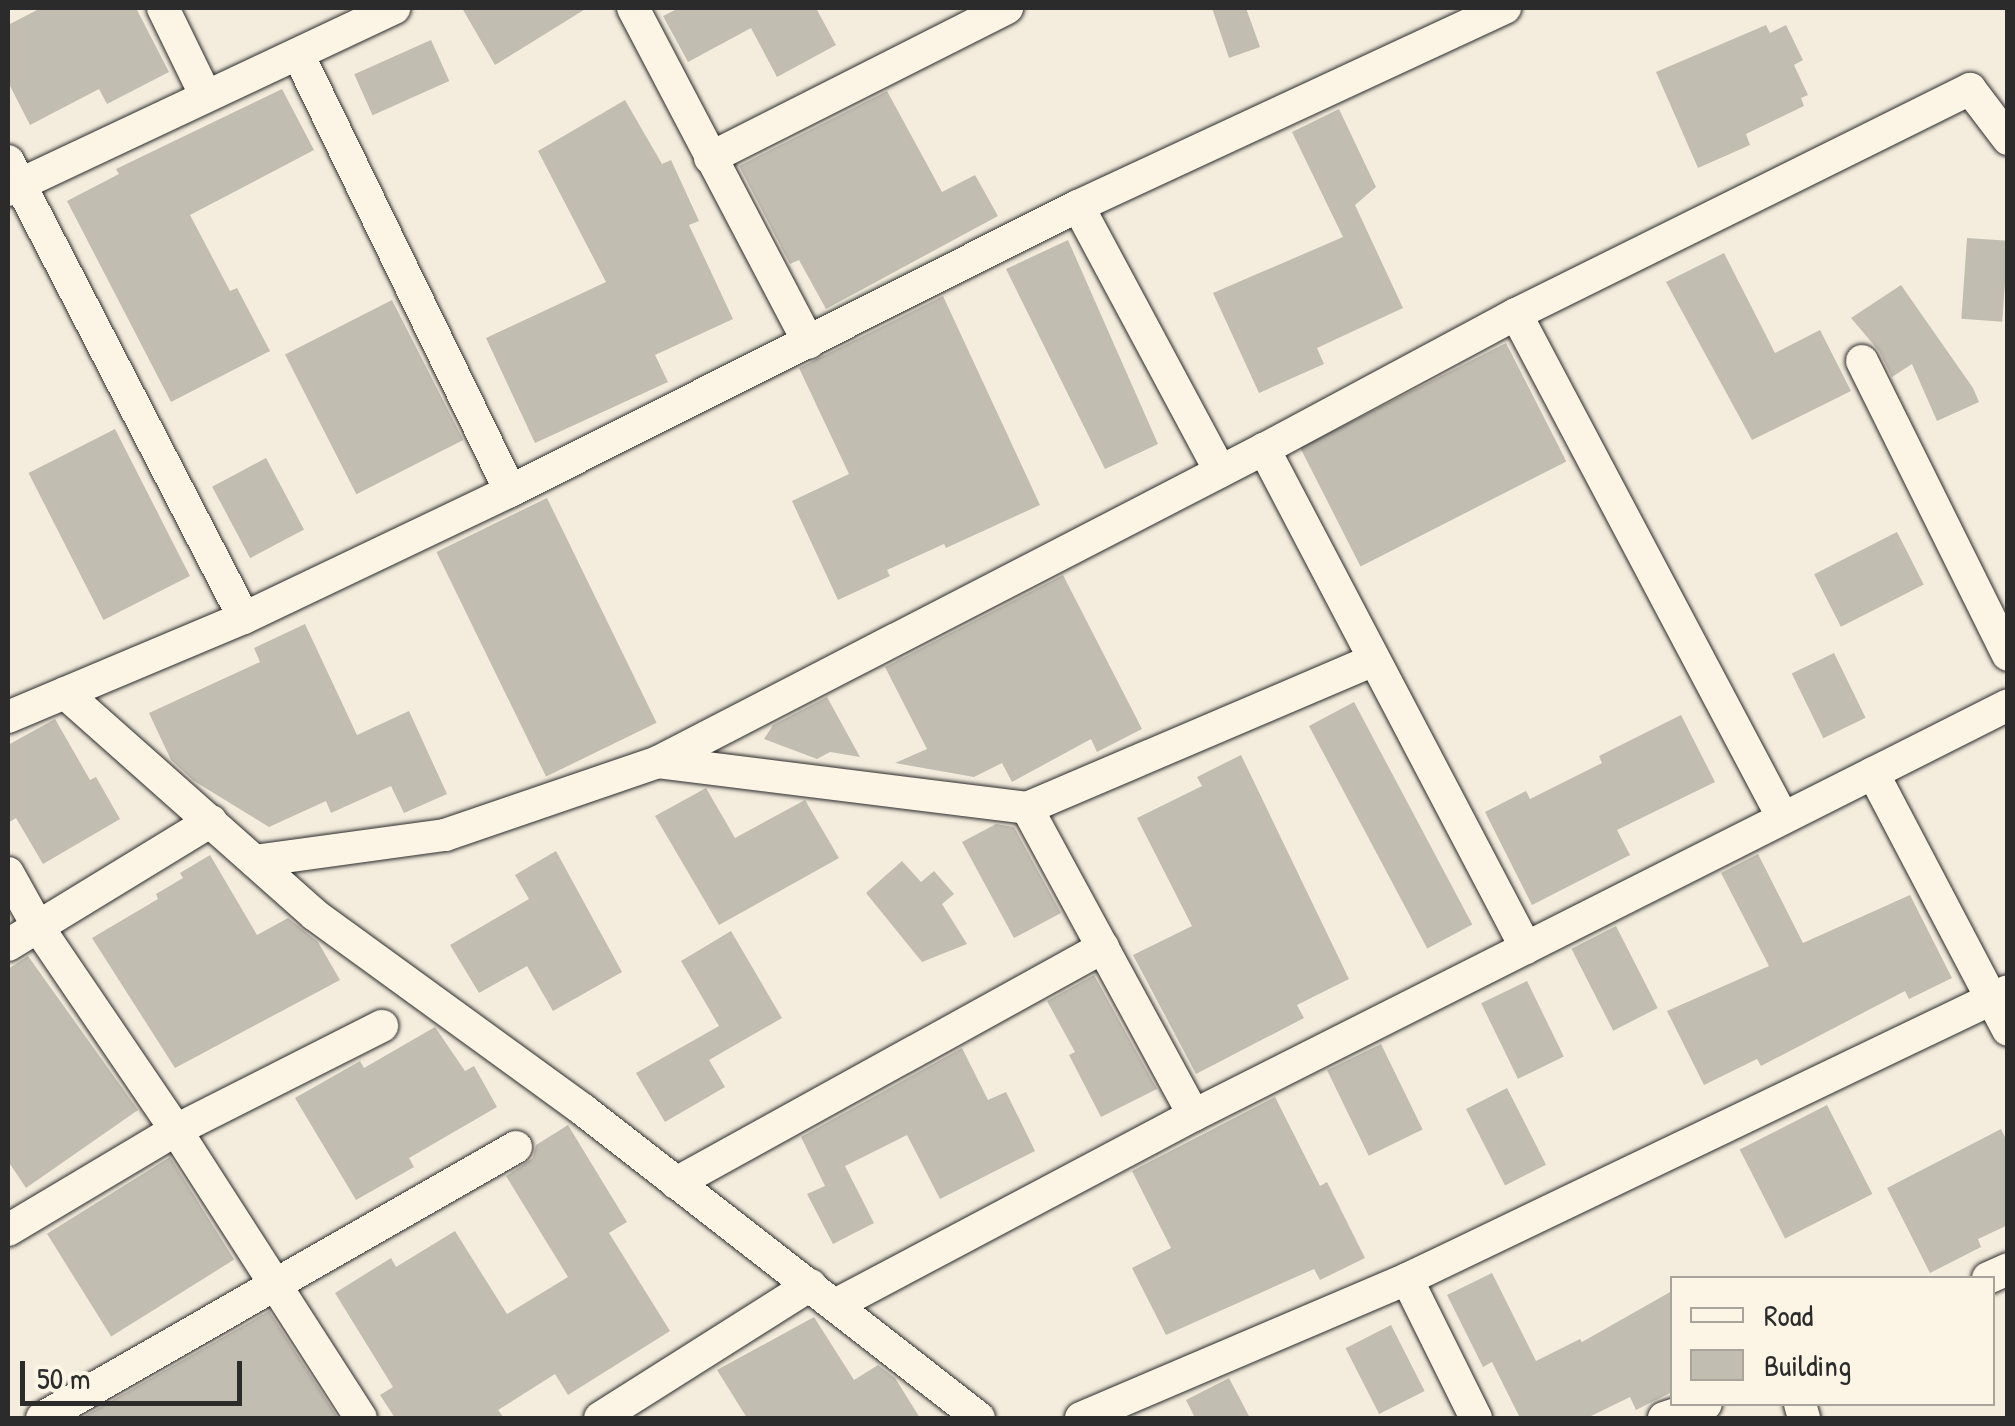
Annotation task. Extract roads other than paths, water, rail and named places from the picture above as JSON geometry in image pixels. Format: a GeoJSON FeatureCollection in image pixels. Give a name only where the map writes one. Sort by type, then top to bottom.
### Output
{"type":"FeatureCollection","features":[{"type":"Feature","properties":{"kind":"street"},"geometry":{"type":"LineString","coordinates":[[163,8],[205,94]]}},
{"type":"Feature","properties":{"kind":"street"},"geometry":{"type":"LineString","coordinates":[[244,618],[11,179],[394,8]]}},
{"type":"Feature","properties":{"kind":"street"},"geometry":{"type":"LineString","coordinates":[[633,8],[809,343]]}},
{"type":"Feature","properties":{"kind":"street"},"geometry":{"type":"LineString","coordinates":[[710,158],[1008,8]]}},
{"type":"Feature","properties":{"kind":"street"},"geometry":{"type":"LineString","coordinates":[[8,717],[244,618],[510,491],[1078,206],[1505,8]]}},
{"type":"Feature","properties":{"kind":"street"},"geometry":{"type":"LineString","coordinates":[[298,54],[510,491]]}},
{"type":"Feature","properties":{"kind":"street"},"geometry":{"type":"LineString","coordinates":[[255,861],[446,835],[658,762],[1264,449],[1516,314],[1970,89],[2008,139]]}},
{"type":"Feature","properties":{"kind":"street"},"geometry":{"type":"LineString","coordinates":[[1078,206],[1220,471]]}},
{"type":"Feature","properties":{"kind":"street"},"geometry":{"type":"LineString","coordinates":[[1516,314],[1783,818]]}},
{"type":"Feature","properties":{"kind":"street"},"geometry":{"type":"LineString","coordinates":[[1862,361],[2008,656]]}},
{"type":"Feature","properties":{"kind":"street"},"geometry":{"type":"LineString","coordinates":[[1264,449],[1526,948]]}},
{"type":"Feature","properties":{"kind":"street"},"geometry":{"type":"LineString","coordinates":[[658,762],[1027,808],[1374,660]]}},
{"type":"Feature","properties":{"kind":"street"},"geometry":{"type":"LineString","coordinates":[[65,694],[315,915],[837,1304],[978,1418]]}},
{"type":"Feature","properties":{"kind":"street"},"geometry":{"type":"LineString","coordinates":[[837,1304],[1194,1115],[2008,705]]}},
{"type":"Feature","properties":{"kind":"street"},"geometry":{"type":"LineString","coordinates":[[1873,773],[1999,996],[2008,1030]]}},
{"type":"Feature","properties":{"kind":"street"},"geometry":{"type":"LineString","coordinates":[[1027,808],[1194,1115]]}},
{"type":"Feature","properties":{"kind":"street"},"geometry":{"type":"LineString","coordinates":[[8,945],[212,821]]}},
{"type":"Feature","properties":{"kind":"street"},"geometry":{"type":"LineString","coordinates":[[8,873],[38,927],[176,1130],[361,1418]]}},
{"type":"Feature","properties":{"kind":"street"},"geometry":{"type":"LineString","coordinates":[[676,1183],[1103,948]]}},
{"type":"Feature","properties":{"kind":"street"},"geometry":{"type":"LineString","coordinates":[[1080,1418],[1406,1278],[1999,996]]}},
{"type":"Feature","properties":{"kind":"street"},"geometry":{"type":"LineString","coordinates":[[8,1230],[176,1130],[382,1026]]}},
{"type":"Feature","properties":{"kind":"street"},"geometry":{"type":"LineString","coordinates":[[42,1418],[516,1147]]}},
{"type":"Feature","properties":{"kind":"street"},"geometry":{"type":"LineString","coordinates":[[1406,1278],[1476,1418]]}},
{"type":"Feature","properties":{"kind":"street"},"geometry":{"type":"LineString","coordinates":[[600,1418],[810,1285]]}},
{"type":"Feature","properties":{"kind":"street"},"geometry":{"type":"LineString","coordinates":[[1664,1418],[1700,1406]]}}]}
